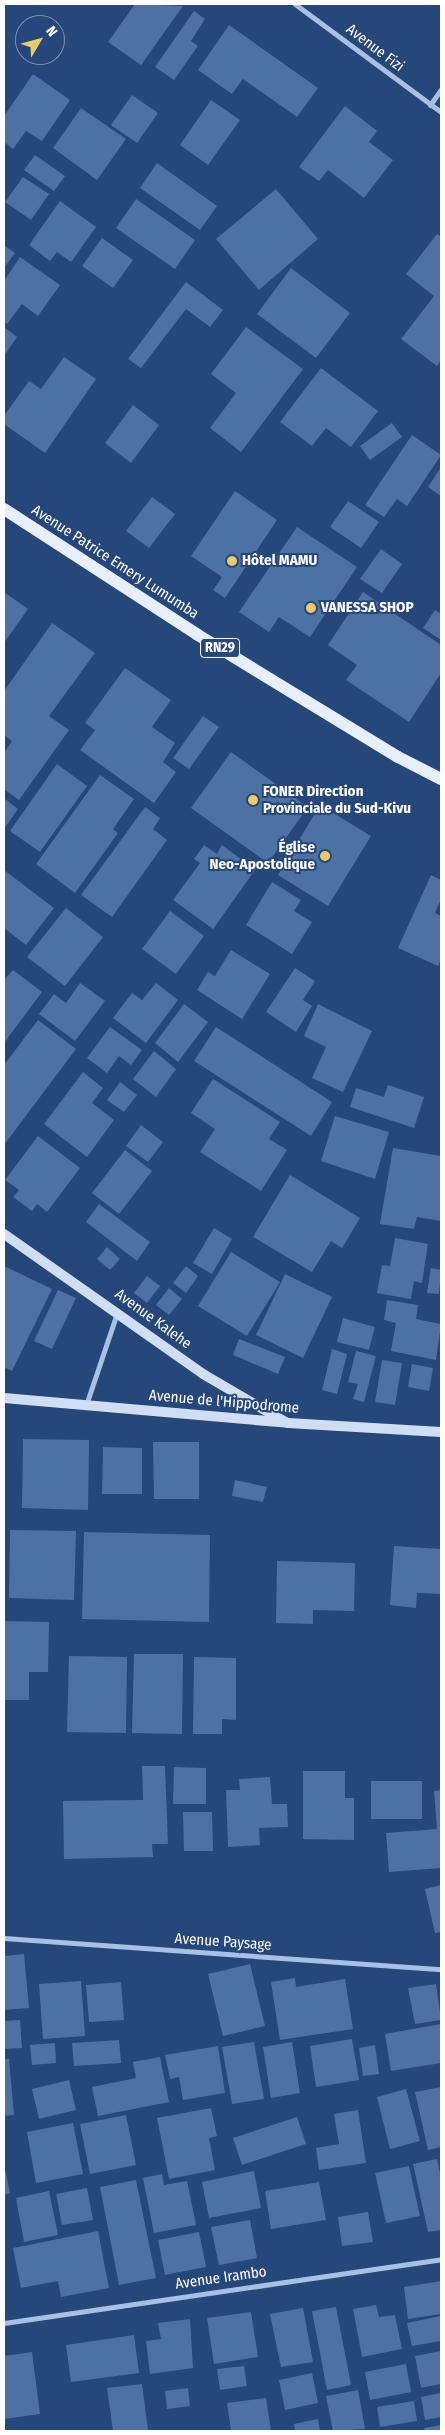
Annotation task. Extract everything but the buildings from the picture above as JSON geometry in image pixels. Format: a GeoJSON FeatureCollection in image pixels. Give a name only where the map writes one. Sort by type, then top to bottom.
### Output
{"type":"FeatureCollection","features":[{"type":"Feature","properties":{"kind":"main road","name":"Avenue Patrice Emery Lumumba"},"geometry":{"type":"LineString","coordinates":[[4,509],[198,635],[398,757],[441,779]]}},
{"type":"Feature","properties":{"kind":"street","name":"Avenue Fizi"},"geometry":{"type":"LineString","coordinates":[[295,4],[441,112]]}},
{"type":"Feature","properties":{"kind":"street"},"geometry":{"type":"LineString","coordinates":[[430,105],[441,89]]}},
{"type":"Feature","properties":{"kind":"street","name":"Avenue Kalehe"},"geometry":{"type":"LineString","coordinates":[[4,1234],[203,1374],[288,1424]]}},
{"type":"Feature","properties":{"kind":"street"},"geometry":{"type":"LineString","coordinates":[[86,1405],[117,1312]]}},
{"type":"Feature","properties":{"kind":"street","name":"Avenue de l'Hippodrome"},"geometry":{"type":"LineString","coordinates":[[4,1398],[288,1424],[441,1432]]}},
{"type":"Feature","properties":{"kind":"street","name":"Avenue Paysage"},"geometry":{"type":"LineString","coordinates":[[4,1938],[441,1969]]}},
{"type":"Feature","properties":{"kind":"street","name":"Avenue Irambo"},"geometry":{"type":"LineString","coordinates":[[4,2323],[441,2259]]}},
{"type":"Feature","properties":{"kind":"place","name":"Hôtel MAMU"},"geometry":{"type":"Point","coordinates":[232,561]}},
{"type":"Feature","properties":{"kind":"place","name":"VANESSA SHOP"},"geometry":{"type":"Point","coordinates":[311,608]}},
{"type":"Feature","properties":{"kind":"place","name":"FONER Direction Provinciale du Sud-Kivu"},"geometry":{"type":"Point","coordinates":[253,800]}},
{"type":"Feature","properties":{"kind":"place","name":"Église Neo-Apostolique"},"geometry":{"type":"Point","coordinates":[325,856]}}]}
